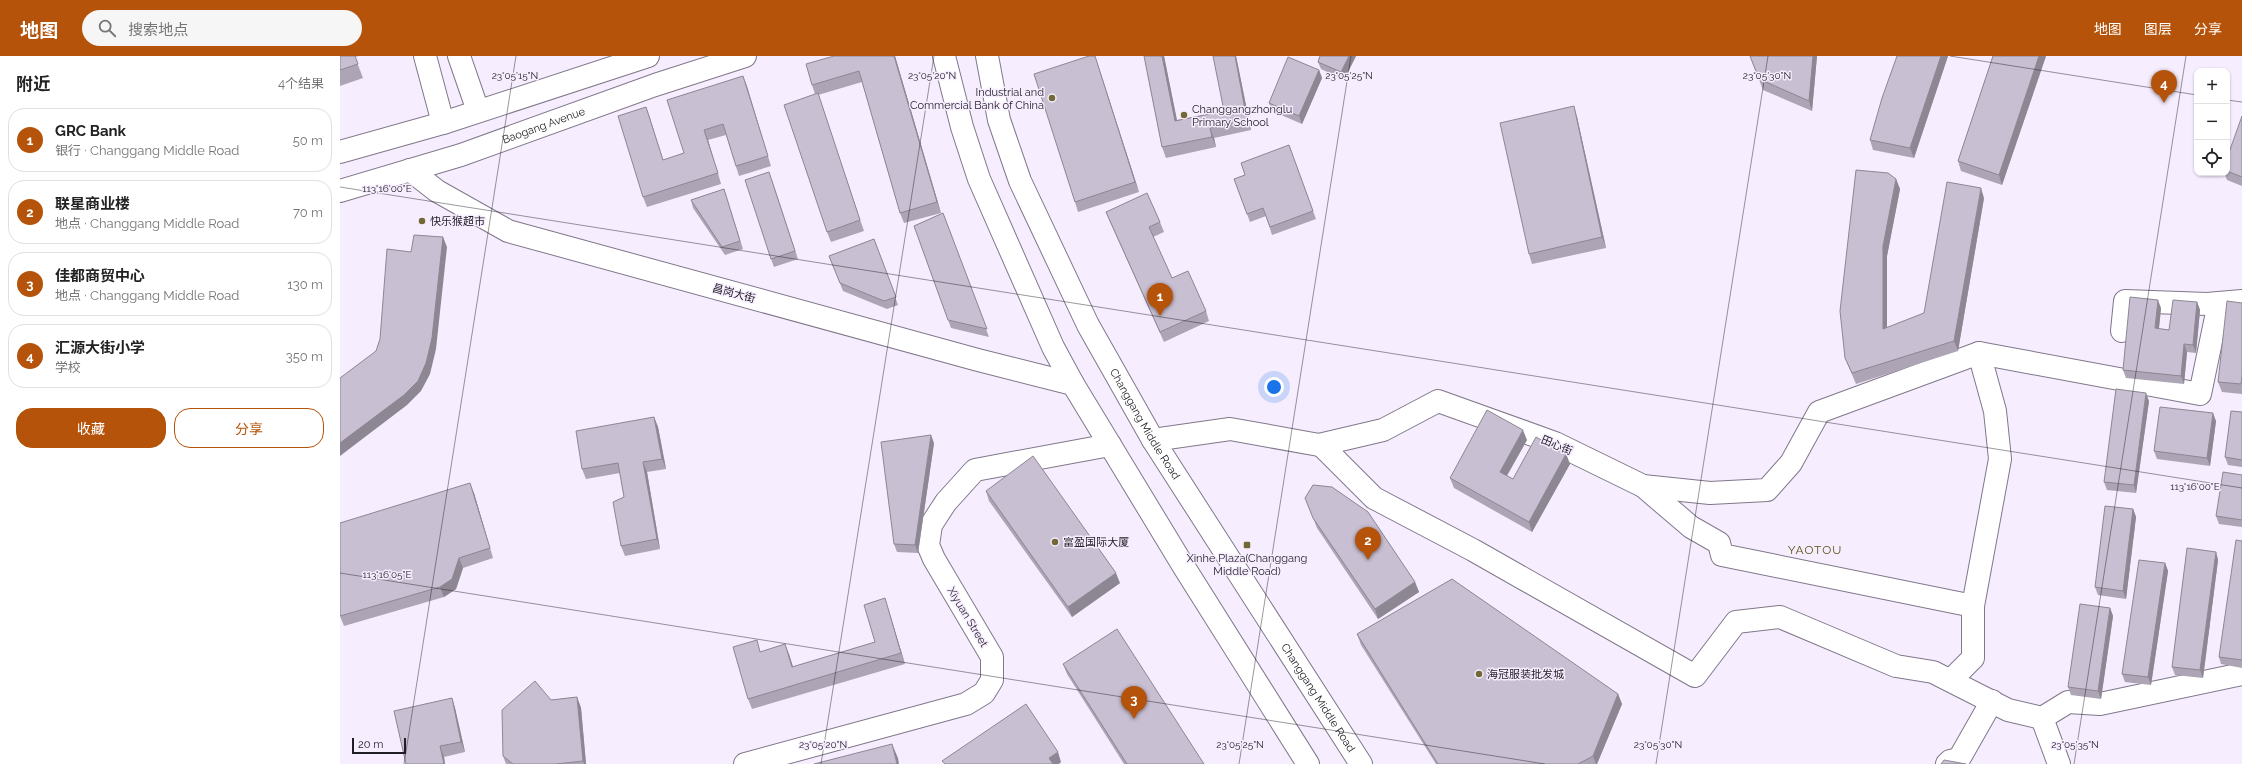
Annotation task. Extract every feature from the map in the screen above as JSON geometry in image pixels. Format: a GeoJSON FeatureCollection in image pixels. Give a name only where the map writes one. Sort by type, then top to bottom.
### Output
{"type":"FeatureCollection","features":[{"type":"Feature","properties":{"kind":"main road"},"geometry":{"type":"LineString","coordinates":[[425,56],[443,123]]}},
{"type":"Feature","properties":{"kind":"main road"},"geometry":{"type":"LineString","coordinates":[[459,56],[478,111]]}},
{"type":"Feature","properties":{"kind":"main road"},"geometry":{"type":"LineString","coordinates":[[340,152],[443,123],[648,56]]}},
{"type":"Feature","properties":{"kind":"main road","name":"Baogang Avenue"},"geometry":{"type":"LineString","coordinates":[[340,191],[461,155],[656,85],[745,56]]}},
{"type":"Feature","properties":{"kind":"main road"},"geometry":{"type":"LineString","coordinates":[[944,56],[962,127],[979,179],[1050,340],[1072,384],[1308,764]]}},
{"type":"Feature","properties":{"kind":"main road","name":"Changgang Middle Road"},"geometry":{"type":"LineString","coordinates":[[987,56],[999,120],[1020,180],[1088,325],[1152,440],[1362,764]]}},
{"type":"Feature","properties":{"kind":"main road","name":"昌岗大街"},"geometry":{"type":"LineString","coordinates":[[410,170],[437,191],[508,231],[978,360],[1072,384]]}},
{"type":"Feature","properties":{"kind":"main road"},"geometry":{"type":"LineString","coordinates":[[2122,331],[2125,301],[2219,303],[2242,301]]}},
{"type":"Feature","properties":{"kind":"main road"},"geometry":{"type":"LineString","coordinates":[[1952,680],[1973,658],[1974,606],[2000,459],[1995,412],[1979,353],[2200,394],[2219,303]]}},
{"type":"Feature","properties":{"kind":"main road","name":"田心街"},"geometry":{"type":"LineString","coordinates":[[1152,440],[1230,428],[1321,445],[1383,430],[1438,401],[1555,443],[1643,486],[1710,492],[1766,490],[1791,463],[1819,412],[1979,353]]}},
{"type":"Feature","properties":{"kind":"main road","name":"Xiyuan Street"},"geometry":{"type":"LineString","coordinates":[[745,764],[966,704],[984,693],[992,680],[992,657],[934,559],[928,545],[931,525],[946,502],[975,470],[1110,445]]}},
{"type":"Feature","properties":{"kind":"main road"},"geometry":{"type":"LineString","coordinates":[[1321,445],[1374,498],[1473,550],[1695,676],[1736,622],[1780,617],[1896,666],[1933,672],[1952,680],[2008,710],[2042,718],[2068,702],[2100,704],[2242,674]]}},
{"type":"Feature","properties":{"kind":"main road"},"geometry":{"type":"LineString","coordinates":[[1643,486],[1691,526],[1719,543],[1722,555],[1974,606]]}},
{"type":"Feature","properties":{"kind":"main road"},"geometry":{"type":"LineString","coordinates":[[1947,764],[1950,761],[1959,759],[1992,701]]}},
{"type":"Feature","properties":{"kind":"main road"},"geometry":{"type":"LineString","coordinates":[[2042,718],[2059,764]]}},
{"type":"Feature","properties":{"kind":"main road"},"geometry":{"type":"LineString","coordinates":[[1341,764],[1346,740]]}},
{"type":"Feature","properties":{"kind":"building"},"geometry":{"type":"Polygon","coordinates":[[[340,56],[355,56],[358,64],[340,70],[340,56]]]}},
{"type":"Feature","properties":{"kind":"building"},"geometry":{"type":"Polygon","coordinates":[[[834,56],[894,56],[937,202],[900,213],[859,71],[812,85],[806,64],[834,56]]]}},
{"type":"Feature","properties":{"kind":"building"},"geometry":{"type":"Polygon","coordinates":[[[1089,56],[1095,56],[1135,182],[1075,202],[1034,74],[1089,56]]]}},
{"type":"Feature","properties":{"kind":"building"},"geometry":{"type":"Polygon","coordinates":[[[1144,56],[1162,56],[1175,121],[1224,111],[1213,56],[1235,56],[1247,120],[1210,128],[1212,137],[1162,147],[1144,56]]]}},
{"type":"Feature","properties":{"kind":"building"},"geometry":{"type":"Polygon","coordinates":[[[1320,56],[1349,56],[1341,72],[1318,62],[1320,56]]]}},
{"type":"Feature","properties":{"kind":"building"},"geometry":{"type":"Polygon","coordinates":[[[1750,56],[1813,56],[1809,101],[1759,79],[1750,56]]]}},
{"type":"Feature","properties":{"kind":"building"},"geometry":{"type":"Polygon","coordinates":[[[1897,56],[1941,56],[1910,148],[1870,140],[1882,98],[1897,56]]]}},
{"type":"Feature","properties":{"kind":"building"},"geometry":{"type":"Polygon","coordinates":[[[1993,56],[2039,56],[1999,175],[1958,161],[1993,56]]]}},
{"type":"Feature","properties":{"kind":"building"},"geometry":{"type":"Polygon","coordinates":[[[1288,57],[1319,70],[1299,116],[1269,103],[1288,57]]]}},
{"type":"Feature","properties":{"kind":"building"},"geometry":{"type":"Polygon","coordinates":[[[743,76],[768,156],[736,166],[723,124],[704,130],[718,173],[643,197],[618,116],[646,107],[663,160],[684,153],[667,100],[743,76]]]}},
{"type":"Feature","properties":{"kind":"building"},"geometry":{"type":"Polygon","coordinates":[[[818,93],[860,220],[827,232],[784,105],[818,93]]]}},
{"type":"Feature","properties":{"kind":"building"},"geometry":{"type":"Polygon","coordinates":[[[1574,106],[1602,237],[1529,254],[1500,123],[1574,106]]]}},
{"type":"Feature","properties":{"kind":"building"},"geometry":{"type":"Polygon","coordinates":[[[2242,116],[2242,177],[2230,172],[2230,150],[2242,116]]]}},
{"type":"Feature","properties":{"kind":"building"},"geometry":{"type":"Polygon","coordinates":[[[1289,145],[1313,211],[1270,227],[1263,208],[1247,214],[1234,179],[1245,175],[1241,163],[1289,145]]]}},
{"type":"Feature","properties":{"kind":"building"},"geometry":{"type":"Polygon","coordinates":[[[1856,170],[1888,173],[1896,179],[1883,246],[1883,329],[1924,313],[1947,182],[1981,188],[1954,341],[1852,373],[1845,358],[1840,311],[1856,170]]]}},
{"type":"Feature","properties":{"kind":"building"},"geometry":{"type":"Polygon","coordinates":[[[769,172],[795,251],[771,259],[745,180],[769,172]]]}},
{"type":"Feature","properties":{"kind":"building"},"geometry":{"type":"Polygon","coordinates":[[[724,189],[740,241],[722,247],[691,200],[724,189]]]}},
{"type":"Feature","properties":{"kind":"building"},"geometry":{"type":"Polygon","coordinates":[[[1147,193],[1160,222],[1149,227],[1172,278],[1188,271],[1206,311],[1160,332],[1106,212],[1147,193]]]}},
{"type":"Feature","properties":{"kind":"building"},"geometry":{"type":"Polygon","coordinates":[[[943,213],[987,329],[948,320],[914,226],[943,213]]]}},
{"type":"Feature","properties":{"kind":"building"},"geometry":{"type":"Polygon","coordinates":[[[414,235],[443,237],[432,338],[426,363],[418,381],[404,395],[340,443],[340,378],[376,351],[380,339],[387,249],[411,252],[414,235]]]}},
{"type":"Feature","properties":{"kind":"building"},"geometry":{"type":"Polygon","coordinates":[[[874,239],[896,297],[884,301],[840,283],[829,256],[874,239]]]}},
{"type":"Feature","properties":{"kind":"building"},"geometry":{"type":"Polygon","coordinates":[[[2130,297],[2158,300],[2155,328],[2169,330],[2173,300],[2197,302],[2193,345],[2184,344],[2181,376],[2123,370],[2130,297]]]}},
{"type":"Feature","properties":{"kind":"building"},"geometry":{"type":"Polygon","coordinates":[[[2227,301],[2242,303],[2241,384],[2218,382],[2227,301]]]}},
{"type":"Feature","properties":{"kind":"building"},"geometry":{"type":"Polygon","coordinates":[[[2116,389],[2146,393],[2134,485],[2104,482],[2116,389]]]}},
{"type":"Feature","properties":{"kind":"building"},"geometry":{"type":"Polygon","coordinates":[[[2160,407],[2213,413],[2207,458],[2154,451],[2160,407]]]}},
{"type":"Feature","properties":{"kind":"building"},"geometry":{"type":"Polygon","coordinates":[[[1487,410],[1523,430],[1500,472],[1513,479],[1536,437],[1566,454],[1529,522],[1450,478],[1487,410]]]}},
{"type":"Feature","properties":{"kind":"building"},"geometry":{"type":"Polygon","coordinates":[[[2231,411],[2242,412],[2242,460],[2225,457],[2231,411]]]}},
{"type":"Feature","properties":{"kind":"building"},"geometry":{"type":"Polygon","coordinates":[[[654,417],[662,459],[643,462],[657,539],[621,546],[613,502],[624,497],[618,463],[582,469],[576,431],[654,417]]]}},
{"type":"Feature","properties":{"kind":"building"},"geometry":{"type":"Polygon","coordinates":[[[931,435],[915,545],[894,544],[881,442],[931,435]]]}},
{"type":"Feature","properties":{"kind":"building","name":"富盈国际大厦"},"geometry":{"type":"Polygon","coordinates":[[[1033,456],[1116,573],[1068,607],[986,491],[1033,456]]]}},
{"type":"Feature","properties":{"kind":"building"},"geometry":{"type":"Polygon","coordinates":[[[2223,472],[2242,475],[2242,520],[2216,516],[2223,472]]]}},
{"type":"Feature","properties":{"kind":"building"},"geometry":{"type":"Polygon","coordinates":[[[470,483],[490,548],[459,558],[452,579],[440,587],[340,616],[340,523],[470,483]]]}},
{"type":"Feature","properties":{"kind":"building"},"geometry":{"type":"Polygon","coordinates":[[[1313,485],[1332,487],[1368,512],[1415,582],[1375,609],[1313,518],[1305,498],[1313,485]]]}},
{"type":"Feature","properties":{"kind":"building"},"geometry":{"type":"Polygon","coordinates":[[[2105,506],[2133,509],[2123,591],[2095,587],[2105,506]]]}},
{"type":"Feature","properties":{"kind":"building"},"geometry":{"type":"Polygon","coordinates":[[[2236,540],[2242,541],[2242,660],[2219,657],[2236,540]]]}},
{"type":"Feature","properties":{"kind":"building"},"geometry":{"type":"Polygon","coordinates":[[[2187,548],[2216,552],[2200,670],[2172,667],[2187,548]]]}},
{"type":"Feature","properties":{"kind":"building"},"geometry":{"type":"Polygon","coordinates":[[[2139,560],[2165,563],[2148,677],[2122,674],[2139,560]]]}},
{"type":"Feature","properties":{"kind":"building","name":"海冠服装批发城"},"geometry":{"type":"Polygon","coordinates":[[[1452,579],[1618,694],[1593,756],[1578,764],[1438,764],[1357,634],[1452,579]]]}},
{"type":"Feature","properties":{"kind":"building"},"geometry":{"type":"Polygon","coordinates":[[[885,598],[901,653],[748,699],[733,647],[757,640],[760,652],[785,644],[792,667],[875,642],[864,605],[885,598]]]}},
{"type":"Feature","properties":{"kind":"building"},"geometry":{"type":"Polygon","coordinates":[[[2080,604],[2110,608],[2098,691],[2068,687],[2080,604]]]}},
{"type":"Feature","properties":{"kind":"building"},"geometry":{"type":"Polygon","coordinates":[[[1117,629],[1204,764],[1127,764],[1063,664],[1117,629]]]}},
{"type":"Feature","properties":{"kind":"building"},"geometry":{"type":"Polygon","coordinates":[[[535,681],[551,700],[577,697],[583,761],[556,764],[513,764],[503,756],[502,710],[535,681]]]}},
{"type":"Feature","properties":{"kind":"building"},"geometry":{"type":"Polygon","coordinates":[[[452,698],[461,742],[440,746],[444,764],[406,764],[394,711],[452,698]]]}},
{"type":"Feature","properties":{"kind":"building"},"geometry":{"type":"Polygon","coordinates":[[[1026,704],[1058,752],[1049,758],[1053,764],[945,764],[942,761],[1026,704]]]}},
{"type":"Feature","properties":{"kind":"building"},"geometry":{"type":"Polygon","coordinates":[[[892,744],[897,764],[814,764],[892,744]]]}},
{"type":"Feature","properties":{"kind":"building"},"geometry":{"type":"Polygon","coordinates":[[[1944,760],[1966,764],[1941,764],[1944,760]]]}},
{"type":"Feature","properties":{"kind":"place","name":"Industrial and Commercial Bank of China"},"geometry":{"type":"Point","coordinates":[1052,98]}},
{"type":"Feature","properties":{"kind":"place","name":"汇源大街小学"},"geometry":{"type":"Point","coordinates":[2164,103]}},
{"type":"Feature","properties":{"kind":"place","name":"Changgangzhonglu Primary School"},"geometry":{"type":"Point","coordinates":[1184,115]}},
{"type":"Feature","properties":{"kind":"place","name":"快乐猴超市"},"geometry":{"type":"Point","coordinates":[422,221]}},
{"type":"Feature","properties":{"kind":"place","name":"GRC Bank"},"geometry":{"type":"Point","coordinates":[1160,316]}},
{"type":"Feature","properties":{"kind":"place","name":"富盈国际大厦"},"geometry":{"type":"Point","coordinates":[1055,542]}},
{"type":"Feature","properties":{"kind":"place","name":"Xinhe Plaza(Changgang Middle Road)"},"geometry":{"type":"Point","coordinates":[1247,545]}},
{"type":"Feature","properties":{"kind":"place","name":"联星商业楼"},"geometry":{"type":"Point","coordinates":[1368,560]}},
{"type":"Feature","properties":{"kind":"place","name":"海冠服装批发城"},"geometry":{"type":"Point","coordinates":[1479,674]}},
{"type":"Feature","properties":{"kind":"place","name":"佳都商贸中心"},"geometry":{"type":"Point","coordinates":[1134,719]}},
{"type":"Feature","properties":{"kind":"district","name":"YAOTOU"},"geometry":{"type":"Point","coordinates":[1815,550]}}]}
